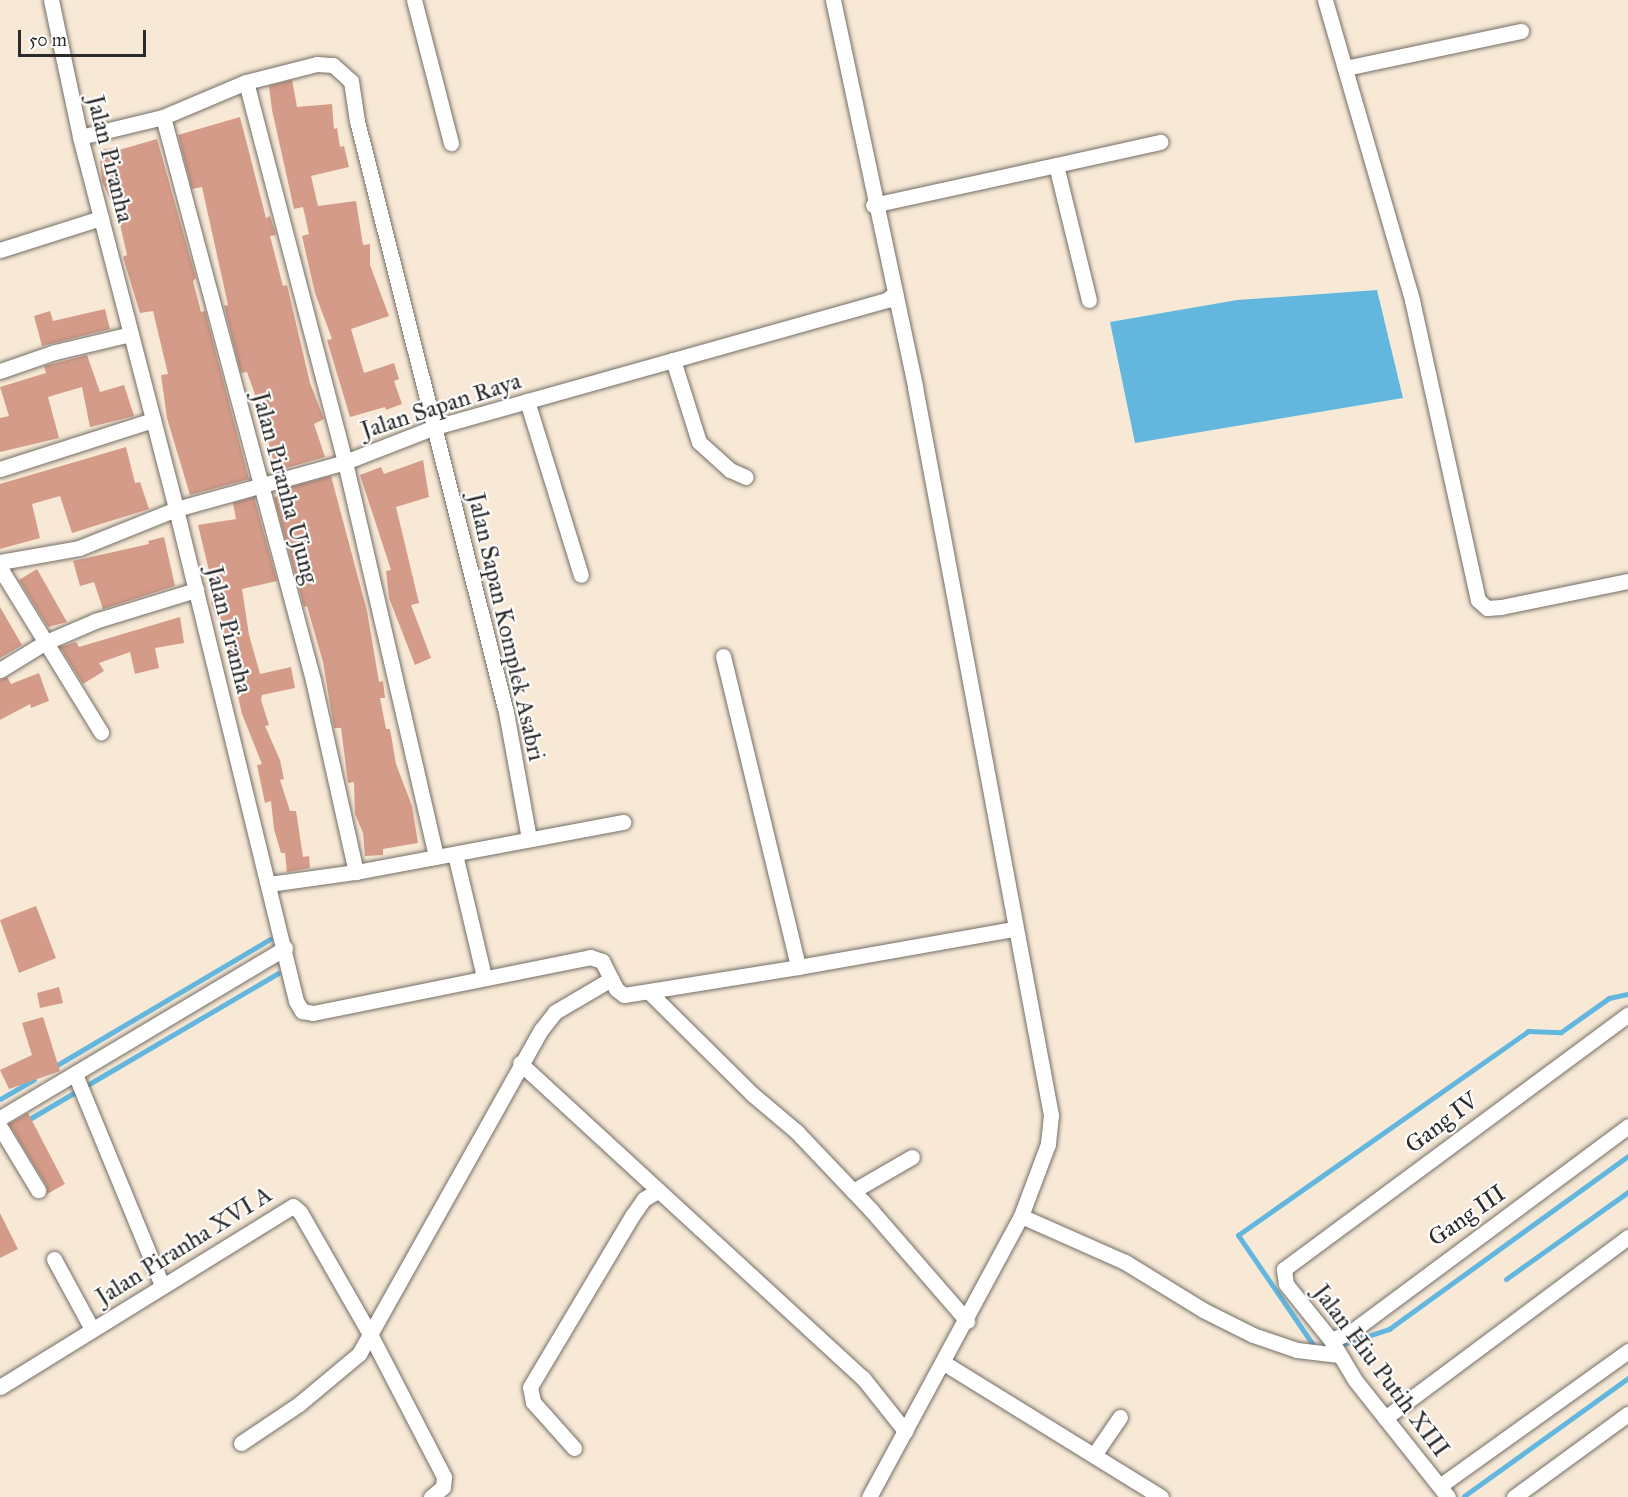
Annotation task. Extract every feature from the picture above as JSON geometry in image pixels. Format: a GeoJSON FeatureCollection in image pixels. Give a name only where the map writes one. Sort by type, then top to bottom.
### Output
{"type":"FeatureCollection","features":[{"type":"Feature","properties":{"kind":"street","name":"Jalan Piranha"},"geometry":{"type":"LineString","coordinates":[[51,0],[80,137],[176,509],[285,948],[296,1001],[302,1011],[313,1013],[590,957],[602,961],[616,989],[624,995],[650,992]]}},
{"type":"Feature","properties":{"kind":"street"},"geometry":{"type":"LineString","coordinates":[[414,0],[451,143]]}},
{"type":"Feature","properties":{"kind":"street"},"geometry":{"type":"LineString","coordinates":[[833,0],[873,205],[895,293],[1014,929],[1043,1060],[1050,1114],[1048,1144],[1021,1216],[967,1321],[869,1497]]}},
{"type":"Feature","properties":{"kind":"street"},"geometry":{"type":"LineString","coordinates":[[1325,0],[1412,300],[1478,600],[1487,608],[1501,607],[1628,580]]}},
{"type":"Feature","properties":{"kind":"street"},"geometry":{"type":"LineString","coordinates":[[1345,68],[1521,31]]}},
{"type":"Feature","properties":{"kind":"street","name":"Jalan Sapan Komplek Asabri"},"geometry":{"type":"LineString","coordinates":[[80,137],[163,117],[246,82],[317,64],[333,65],[351,81],[506,712],[529,839]]}},
{"type":"Feature","properties":{"kind":"street"},"geometry":{"type":"LineString","coordinates":[[246,82],[345,462],[436,857]]}},
{"type":"Feature","properties":{"kind":"street","name":"Jalan Piranha Ujung"},"geometry":{"type":"LineString","coordinates":[[163,117],[313,680],[356,872]]}},
{"type":"Feature","properties":{"kind":"street"},"geometry":{"type":"LineString","coordinates":[[873,205],[1160,142]]}},
{"type":"Feature","properties":{"kind":"street"},"geometry":{"type":"LineString","coordinates":[[1056,165],[1089,300]]}},
{"type":"Feature","properties":{"kind":"street"},"geometry":{"type":"LineString","coordinates":[[0,250],[101,218]]}},
{"type":"Feature","properties":{"kind":"street","name":"Jalan Sapan Raya"},"geometry":{"type":"LineString","coordinates":[[0,562],[79,548],[176,509],[345,462],[435,427],[887,300],[895,293]]}},
{"type":"Feature","properties":{"kind":"street"},"geometry":{"type":"LineString","coordinates":[[0,371],[55,352],[131,334]]}},
{"type":"Feature","properties":{"kind":"street"},"geometry":{"type":"LineString","coordinates":[[674,360],[699,442],[730,470],[746,477]]}},
{"type":"Feature","properties":{"kind":"street"},"geometry":{"type":"LineString","coordinates":[[526,400],[582,575]]}},
{"type":"Feature","properties":{"kind":"street"},"geometry":{"type":"LineString","coordinates":[[0,469],[153,420]]}},
{"type":"Feature","properties":{"kind":"street"},"geometry":{"type":"LineString","coordinates":[[0,568],[44,643],[101,732]]}},
{"type":"Feature","properties":{"kind":"street"},"geometry":{"type":"LineString","coordinates":[[0,670],[44,643],[95,621],[196,590]]}},
{"type":"Feature","properties":{"kind":"street"},"geometry":{"type":"LineString","coordinates":[[723,656],[798,968]]}},
{"type":"Feature","properties":{"kind":"street"},"geometry":{"type":"LineString","coordinates":[[269,884],[356,872],[623,822]]}},
{"type":"Feature","properties":{"kind":"street"},"geometry":{"type":"LineString","coordinates":[[455,854],[484,977]]}},
{"type":"Feature","properties":{"kind":"street"},"geometry":{"type":"LineString","coordinates":[[650,992],[1014,929]]}},
{"type":"Feature","properties":{"kind":"street"},"geometry":{"type":"LineString","coordinates":[[0,1118],[285,948]]}},
{"type":"Feature","properties":{"kind":"street"},"geometry":{"type":"LineString","coordinates":[[241,1443],[339,1372],[359,1354],[520,1063],[555,1012],[611,979]]}},
{"type":"Feature","properties":{"kind":"street"},"geometry":{"type":"LineString","coordinates":[[650,992],[752,1094],[797,1132],[853,1191],[967,1321]]}},
{"type":"Feature","properties":{"kind":"street","name":"Gang IV"},"geometry":{"type":"LineString","coordinates":[[1284,1269],[1628,1014]]}},
{"type":"Feature","properties":{"kind":"street"},"geometry":{"type":"LineString","coordinates":[[520,1063],[863,1378],[905,1431]]}},
{"type":"Feature","properties":{"kind":"street"},"geometry":{"type":"LineString","coordinates":[[75,1074],[162,1285]]}},
{"type":"Feature","properties":{"kind":"street","name":"Gang III"},"geometry":{"type":"LineString","coordinates":[[1330,1340],[1351,1332],[1628,1126]]}},
{"type":"Feature","properties":{"kind":"street"},"geometry":{"type":"LineString","coordinates":[[0,1127],[38,1190]]}},
{"type":"Feature","properties":{"kind":"street"},"geometry":{"type":"LineString","coordinates":[[853,1191],[912,1157]]}},
{"type":"Feature","properties":{"kind":"street"},"geometry":{"type":"LineString","coordinates":[[574,1448],[533,1402],[530,1388],[632,1216],[644,1199],[659,1190]]}},
{"type":"Feature","properties":{"kind":"street","name":"Jalan Piranha XVI A"},"geometry":{"type":"LineString","coordinates":[[0,1387],[292,1206],[300,1212],[371,1336]]}},
{"type":"Feature","properties":{"kind":"street"},"geometry":{"type":"LineString","coordinates":[[1021,1216],[1125,1262],[1203,1310],[1253,1335],[1297,1350],[1339,1355]]}},
{"type":"Feature","properties":{"kind":"street"},"geometry":{"type":"LineString","coordinates":[[1385,1418],[1628,1238]]}},
{"type":"Feature","properties":{"kind":"street"},"geometry":{"type":"LineString","coordinates":[[54,1259],[92,1329]]}},
{"type":"Feature","properties":{"kind":"street","name":"Jalan Hiu Putih XIII"},"geometry":{"type":"LineString","coordinates":[[1284,1269],[1286,1284],[1330,1340],[1385,1418],[1444,1491]]}},
{"type":"Feature","properties":{"kind":"street"},"geometry":{"type":"LineString","coordinates":[[371,1336],[444,1477],[443,1487],[431,1497]]}},
{"type":"Feature","properties":{"kind":"street"},"geometry":{"type":"LineString","coordinates":[[1444,1491],[1628,1351]]}},
{"type":"Feature","properties":{"kind":"street"},"geometry":{"type":"LineString","coordinates":[[944,1363],[1161,1497]]}},
{"type":"Feature","properties":{"kind":"street"},"geometry":{"type":"LineString","coordinates":[[1514,1497],[1628,1414]]}},
{"type":"Feature","properties":{"kind":"street"},"geometry":{"type":"LineString","coordinates":[[1094,1455],[1119,1417]]}},
{"type":"Feature","properties":{"kind":"water"},"geometry":{"type":"Polygon","coordinates":[[[1377,290],[1403,398],[1135,443],[1110,322],[1237,300],[1377,290]]]}},
{"type":"Feature","properties":{"kind":"building"},"geometry":{"type":"Polygon","coordinates":[[[292,80],[297,107],[332,104],[334,129],[337,128],[340,147],[344,146],[349,167],[311,176],[318,206],[356,201],[363,245],[370,244],[370,265],[389,316],[351,329],[364,373],[394,363],[399,379],[394,381],[402,404],[386,410],[385,407],[350,417],[327,340],[332,339],[315,293],[302,236],[309,234],[303,207],[294,209],[272,110],[269,86],[292,80]]]}},
{"type":"Feature","properties":{"kind":"building"},"geometry":{"type":"Polygon","coordinates":[[[240,117],[266,218],[270,216],[276,235],[270,236],[283,286],[287,285],[310,383],[324,419],[314,424],[325,457],[276,471],[258,403],[247,372],[241,373],[224,306],[228,305],[202,187],[192,189],[178,135],[240,117]]]}},
{"type":"Feature","properties":{"kind":"building"},"geometry":{"type":"Polygon","coordinates":[[[157,139],[196,278],[193,281],[201,312],[205,311],[249,479],[190,495],[167,418],[161,375],[168,374],[153,311],[140,313],[123,257],[127,255],[119,220],[102,181],[99,150],[118,147],[119,150],[157,139]]]}},
{"type":"Feature","properties":{"kind":"building"},"geometry":{"type":"Polygon","coordinates":[[[105,309],[110,329],[42,346],[34,316],[50,311],[53,321],[105,309]]]}},
{"type":"Feature","properties":{"kind":"building"},"geometry":{"type":"Polygon","coordinates":[[[87,355],[100,392],[124,385],[134,416],[90,427],[82,387],[48,397],[59,438],[0,452],[0,418],[9,416],[0,387],[46,373],[44,366],[87,355]]]}},
{"type":"Feature","properties":{"kind":"building"},"geometry":{"type":"Polygon","coordinates":[[[126,447],[135,483],[140,482],[149,509],[72,533],[60,496],[32,504],[40,538],[0,549],[0,484],[126,447]]]}},
{"type":"Feature","properties":{"kind":"building"},"geometry":{"type":"Polygon","coordinates":[[[423,460],[429,497],[396,507],[419,603],[411,605],[431,658],[415,665],[389,598],[386,571],[391,570],[360,475],[381,467],[384,474],[423,460]]]}},
{"type":"Feature","properties":{"kind":"building"},"geometry":{"type":"Polygon","coordinates":[[[331,476],[367,611],[379,682],[383,681],[385,698],[380,698],[386,729],[390,729],[396,764],[412,806],[418,843],[383,849],[383,855],[365,856],[363,833],[355,814],[354,782],[348,783],[341,728],[334,728],[323,662],[307,606],[304,607],[274,497],[280,496],[279,490],[331,476]]]}},
{"type":"Feature","properties":{"kind":"building"},"geometry":{"type":"Polygon","coordinates":[[[254,497],[277,581],[242,589],[249,635],[260,674],[291,667],[295,688],[262,695],[261,700],[269,725],[265,726],[280,760],[284,779],[280,780],[290,811],[296,811],[303,857],[309,856],[310,868],[287,872],[285,853],[281,853],[274,829],[271,801],[265,803],[257,765],[262,764],[242,714],[220,616],[216,618],[211,602],[216,600],[198,525],[236,519],[233,503],[254,497]]]}},
{"type":"Feature","properties":{"kind":"building"},"geometry":{"type":"Polygon","coordinates":[[[164,537],[175,586],[103,609],[94,582],[80,586],[73,561],[149,544],[148,541],[164,537]]]}},
{"type":"Feature","properties":{"kind":"building"},"geometry":{"type":"Polygon","coordinates":[[[37,569],[67,622],[48,627],[19,580],[37,569]]]}},
{"type":"Feature","properties":{"kind":"building"},"geometry":{"type":"Polygon","coordinates":[[[0,607],[22,645],[0,658],[0,607]]]}},
{"type":"Feature","properties":{"kind":"building"},"geometry":{"type":"Polygon","coordinates":[[[180,617],[184,643],[155,648],[159,668],[135,674],[130,652],[99,663],[104,671],[83,684],[60,647],[76,642],[79,647],[180,617]]]}},
{"type":"Feature","properties":{"kind":"building"},"geometry":{"type":"Polygon","coordinates":[[[39,673],[49,701],[31,708],[30,704],[0,720],[0,680],[7,677],[11,684],[39,673]]]}},
{"type":"Feature","properties":{"kind":"building"},"geometry":{"type":"Polygon","coordinates":[[[36,906],[56,958],[19,973],[0,920],[36,906]]]}},
{"type":"Feature","properties":{"kind":"building"},"geometry":{"type":"Polygon","coordinates":[[[59,987],[63,1003],[40,1008],[37,993],[59,987]]]}},
{"type":"Feature","properties":{"kind":"building"},"geometry":{"type":"Polygon","coordinates":[[[43,1017],[60,1071],[9,1089],[0,1070],[32,1055],[22,1023],[43,1017]]]}},
{"type":"Feature","properties":{"kind":"building"},"geometry":{"type":"Polygon","coordinates":[[[28,1113],[65,1184],[47,1194],[46,1185],[9,1124],[28,1113]]]}},
{"type":"Feature","properties":{"kind":"building"},"geometry":{"type":"Polygon","coordinates":[[[0,1213],[18,1249],[0,1258],[0,1213]]]}},
{"type":"Feature","properties":{"kind":"waterway"},"geometry":{"type":"LineString","coordinates":[[52,1068],[270,939]]}},
{"type":"Feature","properties":{"kind":"waterway"},"geometry":{"type":"LineString","coordinates":[[26,1121],[278,973]]}},
{"type":"Feature","properties":{"kind":"waterway"},"geometry":{"type":"LineString","coordinates":[[1316,1349],[1238,1235],[1528,1031],[1561,1032],[1609,998],[1628,994]]}},
{"type":"Feature","properties":{"kind":"waterway"},"geometry":{"type":"LineString","coordinates":[[0,1099],[34,1079]]}},
{"type":"Feature","properties":{"kind":"waterway"},"geometry":{"type":"LineString","coordinates":[[1338,1346],[1389,1329],[1628,1156]]}},
{"type":"Feature","properties":{"kind":"waterway"},"geometry":{"type":"LineString","coordinates":[[1506,1279],[1628,1192]]}},
{"type":"Feature","properties":{"kind":"waterway"},"geometry":{"type":"LineString","coordinates":[[1464,1496],[1628,1378]]}}]}
